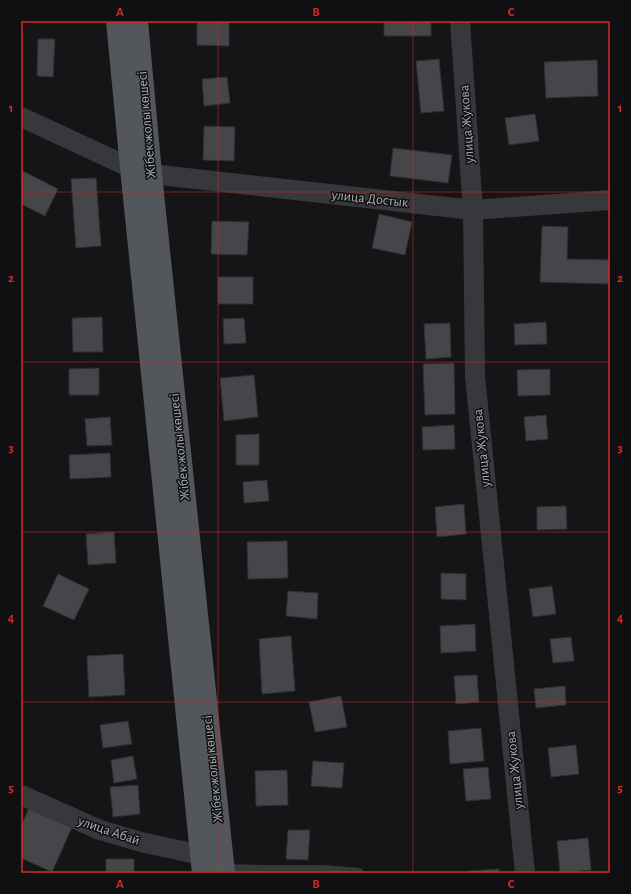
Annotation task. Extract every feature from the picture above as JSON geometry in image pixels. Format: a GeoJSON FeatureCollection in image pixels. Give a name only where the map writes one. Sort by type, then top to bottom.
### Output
{"type":"FeatureCollection","features":[{"type":"Feature","properties":{"kind":"main road","name":"Жібек жолы көшесі"},"geometry":{"type":"LineString","coordinates":[[117,21],[130,168],[213,868]]}},
{"type":"Feature","properties":{"kind":"main road","name":"Жібек жолы көшесі"},"geometry":{"type":"LineString","coordinates":[[137,21],[213,868]]}},
{"type":"Feature","properties":{"kind":"street","name":"улица Жукова"},"geometry":{"type":"LineString","coordinates":[[460,21],[473,210],[475,376],[525,873]]}},
{"type":"Feature","properties":{"kind":"street","name":"улица Достык"},"geometry":{"type":"LineString","coordinates":[[21,117],[130,168],[151,174],[473,210],[610,200]]}},
{"type":"Feature","properties":{"kind":"street","name":"улица Абай"},"geometry":{"type":"LineString","coordinates":[[21,795],[100,830],[141,842],[213,868]]}},
{"type":"Feature","properties":{"kind":"lane"},"geometry":{"type":"LineString","coordinates":[[213,868],[323,870],[359,873]]}},
{"type":"Feature","properties":{"kind":"building"},"geometry":{"type":"Polygon","coordinates":[[[197,21],[229,21],[229,46],[197,45],[197,21]]]}},
{"type":"Feature","properties":{"kind":"building"},"geometry":{"type":"Polygon","coordinates":[[[384,21],[431,21],[431,36],[384,36],[384,21]]]}},
{"type":"Feature","properties":{"kind":"building"},"geometry":{"type":"Polygon","coordinates":[[[38,39],[55,39],[53,77],[37,76],[38,39]]]}},
{"type":"Feature","properties":{"kind":"building"},"geometry":{"type":"Polygon","coordinates":[[[439,59],[444,111],[421,113],[416,61],[439,59]]]}},
{"type":"Feature","properties":{"kind":"building"},"geometry":{"type":"Polygon","coordinates":[[[597,60],[598,96],[546,98],[544,62],[597,60]]]}},
{"type":"Feature","properties":{"kind":"building"},"geometry":{"type":"Polygon","coordinates":[[[227,77],[230,103],[204,106],[202,79],[227,77]]]}},
{"type":"Feature","properties":{"kind":"building"},"geometry":{"type":"Polygon","coordinates":[[[535,114],[539,141],[509,145],[505,118],[535,114]]]}},
{"type":"Feature","properties":{"kind":"building"},"geometry":{"type":"Polygon","coordinates":[[[204,126],[235,127],[234,161],[203,160],[204,126]]]}},
{"type":"Feature","properties":{"kind":"building"},"geometry":{"type":"Polygon","coordinates":[[[393,148],[452,155],[448,183],[390,176],[393,148]]]}},
{"type":"Feature","properties":{"kind":"building"},"geometry":{"type":"Polygon","coordinates":[[[21,170],[58,189],[45,216],[21,204],[21,170]]]}},
{"type":"Feature","properties":{"kind":"building"},"geometry":{"type":"Polygon","coordinates":[[[96,178],[101,246],[76,248],[71,179],[96,178]]]}},
{"type":"Feature","properties":{"kind":"building"},"geometry":{"type":"Polygon","coordinates":[[[379,214],[412,222],[405,255],[372,248],[379,214]]]}},
{"type":"Feature","properties":{"kind":"building"},"geometry":{"type":"Polygon","coordinates":[[[212,221],[249,222],[247,255],[211,254],[212,221]]]}},
{"type":"Feature","properties":{"kind":"building"},"geometry":{"type":"Polygon","coordinates":[[[542,226],[568,227],[567,259],[610,260],[610,284],[540,282],[542,226]]]}},
{"type":"Feature","properties":{"kind":"building"},"geometry":{"type":"Polygon","coordinates":[[[218,277],[253,277],[253,304],[218,304],[218,277]]]}},
{"type":"Feature","properties":{"kind":"building"},"geometry":{"type":"Polygon","coordinates":[[[102,317],[103,352],[73,352],[72,318],[102,317]]]}},
{"type":"Feature","properties":{"kind":"building"},"geometry":{"type":"Polygon","coordinates":[[[244,318],[246,343],[224,344],[223,319],[244,318]]]}},
{"type":"Feature","properties":{"kind":"building"},"geometry":{"type":"Polygon","coordinates":[[[546,322],[547,344],[515,345],[514,324],[546,322]]]}},
{"type":"Feature","properties":{"kind":"building"},"geometry":{"type":"Polygon","coordinates":[[[450,323],[451,357],[426,359],[424,324],[450,323]]]}},
{"type":"Feature","properties":{"kind":"building"},"geometry":{"type":"Polygon","coordinates":[[[454,363],[455,414],[425,415],[423,364],[454,363]]]}},
{"type":"Feature","properties":{"kind":"building"},"geometry":{"type":"Polygon","coordinates":[[[99,368],[99,395],[69,395],[69,369],[99,368]]]}},
{"type":"Feature","properties":{"kind":"building"},"geometry":{"type":"Polygon","coordinates":[[[550,369],[550,395],[518,396],[517,370],[550,369]]]}},
{"type":"Feature","properties":{"kind":"building"},"geometry":{"type":"Polygon","coordinates":[[[254,375],[258,417],[224,421],[220,378],[254,375]]]}},
{"type":"Feature","properties":{"kind":"building"},"geometry":{"type":"Polygon","coordinates":[[[546,415],[548,439],[526,441],[524,417],[546,415]]]}},
{"type":"Feature","properties":{"kind":"building"},"geometry":{"type":"Polygon","coordinates":[[[110,417],[112,445],[87,446],[85,419],[110,417]]]}},
{"type":"Feature","properties":{"kind":"building"},"geometry":{"type":"Polygon","coordinates":[[[454,425],[455,449],[423,450],[422,427],[454,425]]]}},
{"type":"Feature","properties":{"kind":"building"},"geometry":{"type":"Polygon","coordinates":[[[259,434],[259,465],[236,465],[236,435],[259,434]]]}},
{"type":"Feature","properties":{"kind":"building"},"geometry":{"type":"Polygon","coordinates":[[[110,453],[111,477],[70,479],[69,455],[110,453]]]}},
{"type":"Feature","properties":{"kind":"building"},"geometry":{"type":"Polygon","coordinates":[[[267,480],[269,501],[244,503],[243,482],[267,480]]]}},
{"type":"Feature","properties":{"kind":"building"},"geometry":{"type":"Polygon","coordinates":[[[464,504],[466,534],[437,537],[435,507],[464,504]]]}},
{"type":"Feature","properties":{"kind":"building"},"geometry":{"type":"Polygon","coordinates":[[[566,506],[567,529],[537,530],[537,507],[566,506]]]}},
{"type":"Feature","properties":{"kind":"building"},"geometry":{"type":"Polygon","coordinates":[[[114,532],[116,563],[88,565],[86,534],[114,532]]]}},
{"type":"Feature","properties":{"kind":"building"},"geometry":{"type":"Polygon","coordinates":[[[287,541],[288,578],[248,579],[247,542],[287,541]]]}},
{"type":"Feature","properties":{"kind":"building"},"geometry":{"type":"Polygon","coordinates":[[[441,573],[466,574],[466,600],[441,599],[441,573]]]}},
{"type":"Feature","properties":{"kind":"building"},"geometry":{"type":"Polygon","coordinates":[[[58,574],[89,589],[74,620],[43,606],[58,574]]]}},
{"type":"Feature","properties":{"kind":"building"},"geometry":{"type":"Polygon","coordinates":[[[552,586],[556,614],[533,617],[529,589],[552,586]]]}},
{"type":"Feature","properties":{"kind":"building"},"geometry":{"type":"Polygon","coordinates":[[[288,591],[318,593],[317,619],[286,616],[288,591]]]}},
{"type":"Feature","properties":{"kind":"building"},"geometry":{"type":"Polygon","coordinates":[[[475,624],[476,651],[441,653],[440,626],[475,624]]]}},
{"type":"Feature","properties":{"kind":"building"},"geometry":{"type":"Polygon","coordinates":[[[291,636],[295,691],[262,694],[259,639],[291,636]]]}},
{"type":"Feature","properties":{"kind":"building"},"geometry":{"type":"Polygon","coordinates":[[[571,637],[574,661],[553,663],[550,639],[571,637]]]}},
{"type":"Feature","properties":{"kind":"building"},"geometry":{"type":"Polygon","coordinates":[[[123,654],[125,695],[89,697],[87,656],[123,654]]]}},
{"type":"Feature","properties":{"kind":"building"},"geometry":{"type":"Polygon","coordinates":[[[477,675],[479,702],[456,704],[454,676],[477,675]]]}},
{"type":"Feature","properties":{"kind":"building"},"geometry":{"type":"Polygon","coordinates":[[[565,686],[566,705],[536,708],[534,689],[565,686]]]}},
{"type":"Feature","properties":{"kind":"building"},"geometry":{"type":"Polygon","coordinates":[[[341,696],[347,727],[315,732],[309,702],[341,696]]]}},
{"type":"Feature","properties":{"kind":"building"},"geometry":{"type":"Polygon","coordinates":[[[128,721],[132,744],[103,748],[100,725],[128,721]]]}},
{"type":"Feature","properties":{"kind":"building"},"geometry":{"type":"Polygon","coordinates":[[[481,728],[484,761],[450,764],[448,731],[481,728]]]}},
{"type":"Feature","properties":{"kind":"building"},"geometry":{"type":"Polygon","coordinates":[[[576,745],[579,774],[551,777],[548,748],[576,745]]]}},
{"type":"Feature","properties":{"kind":"building"},"geometry":{"type":"Polygon","coordinates":[[[133,756],[137,779],[114,783],[111,760],[133,756]]]}},
{"type":"Feature","properties":{"kind":"building"},"geometry":{"type":"Polygon","coordinates":[[[313,761],[344,763],[342,788],[311,786],[313,761]]]}},
{"type":"Feature","properties":{"kind":"building"},"geometry":{"type":"Polygon","coordinates":[[[488,767],[491,799],[466,801],[463,769],[488,767]]]}},
{"type":"Feature","properties":{"kind":"building"},"geometry":{"type":"Polygon","coordinates":[[[287,770],[288,805],[256,806],[255,771],[287,770]]]}},
{"type":"Feature","properties":{"kind":"building"},"geometry":{"type":"Polygon","coordinates":[[[138,785],[140,814],[113,817],[110,787],[138,785]]]}},
{"type":"Feature","properties":{"kind":"building"},"geometry":{"type":"Polygon","coordinates":[[[29,808],[72,827],[52,872],[21,858],[21,826],[29,808]]]}},
{"type":"Feature","properties":{"kind":"building"},"geometry":{"type":"Polygon","coordinates":[[[288,830],[310,830],[308,860],[286,859],[288,830]]]}},
{"type":"Feature","properties":{"kind":"building"},"geometry":{"type":"Polygon","coordinates":[[[588,838],[591,870],[560,873],[557,841],[588,838]]]}},
{"type":"Feature","properties":{"kind":"building"},"geometry":{"type":"Polygon","coordinates":[[[106,859],[134,859],[134,873],[106,873],[106,859]]]}},
{"type":"Feature","properties":{"kind":"building"},"geometry":{"type":"Polygon","coordinates":[[[499,869],[499,873],[468,873],[468,871],[499,869]]]}}]}
